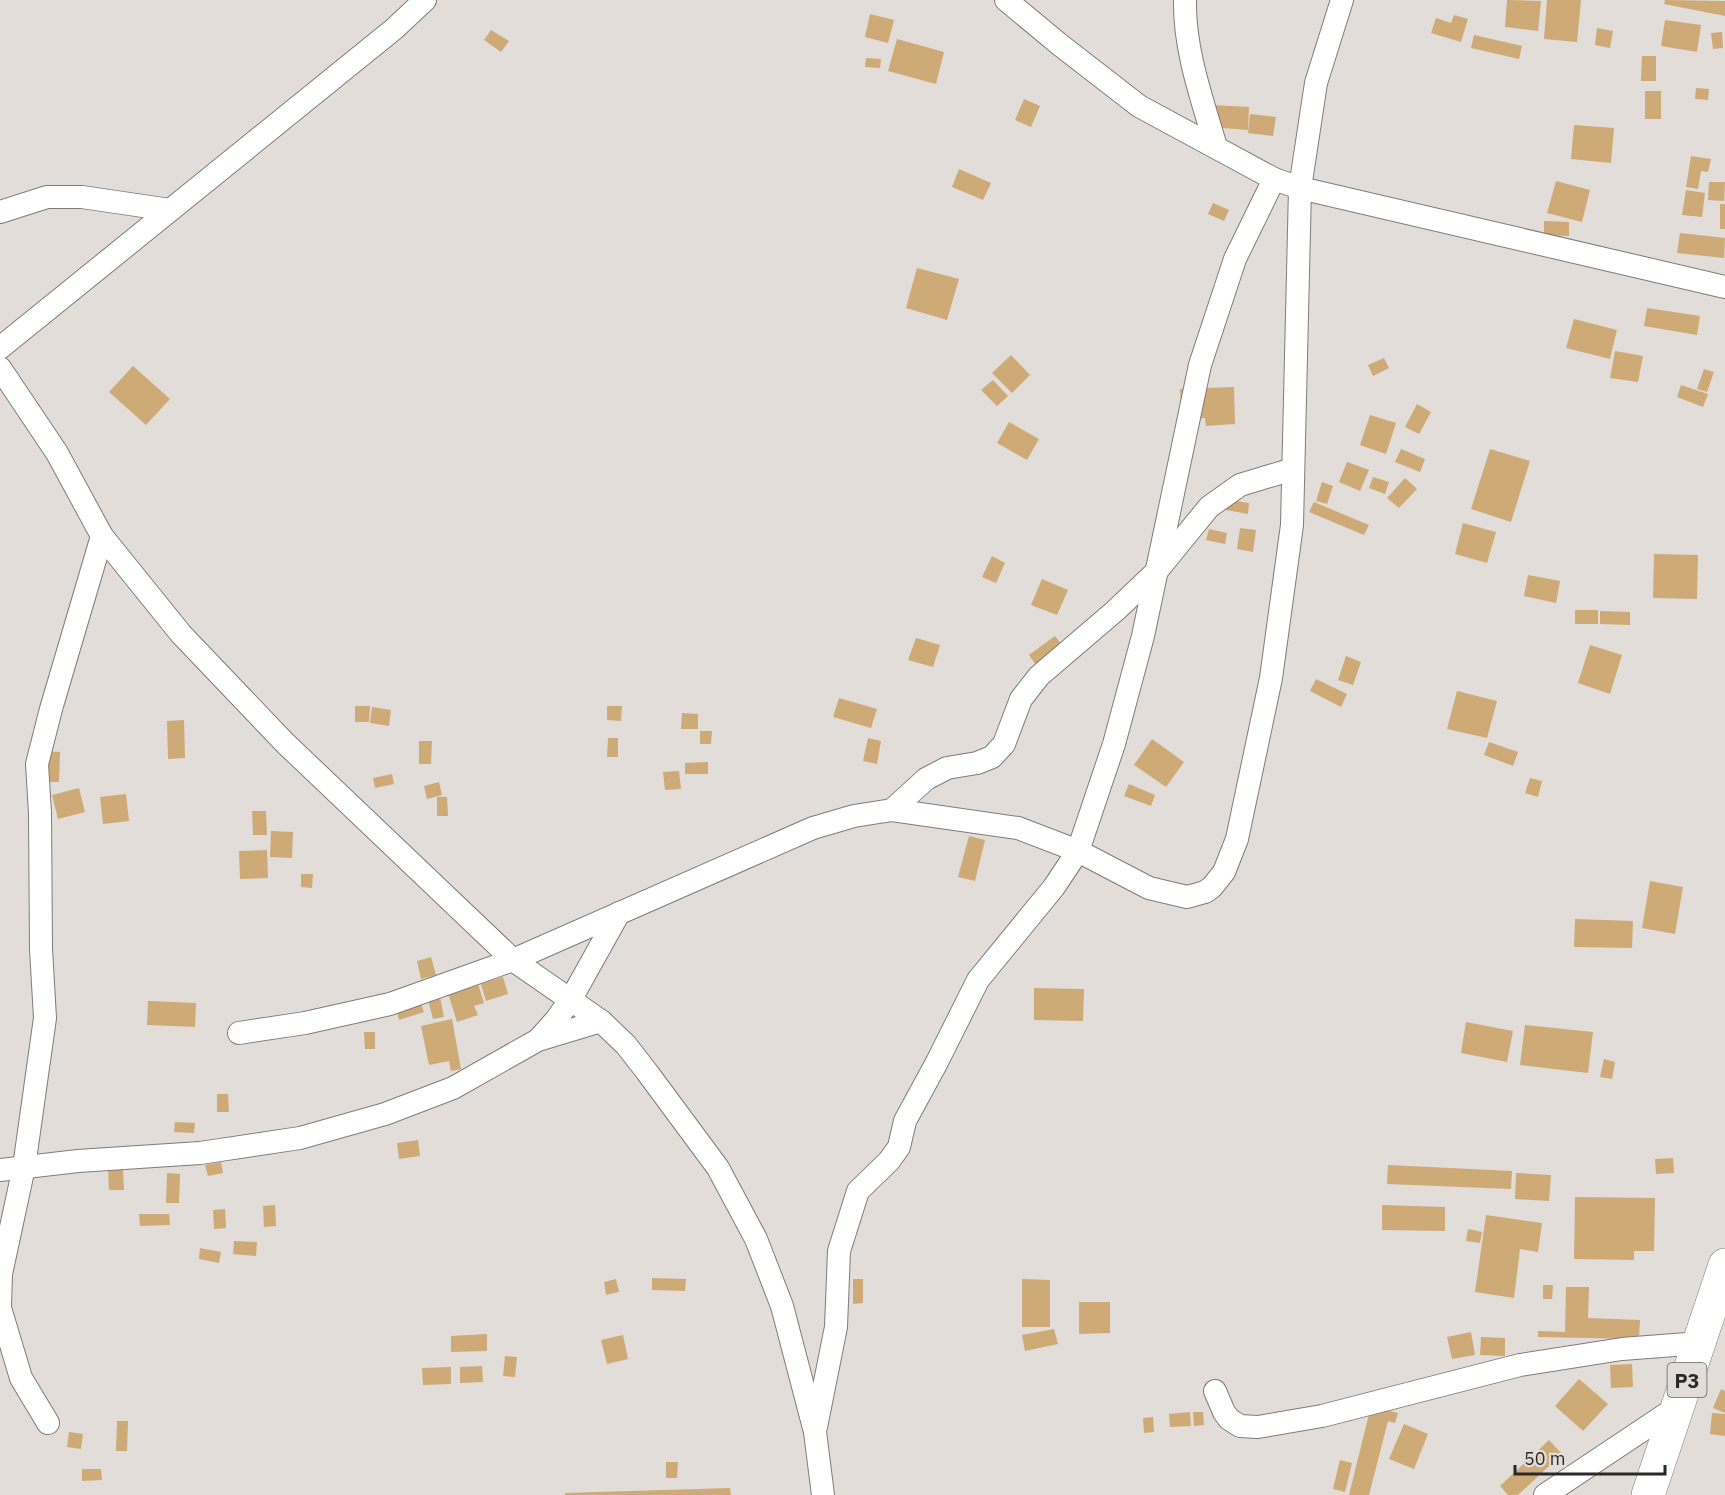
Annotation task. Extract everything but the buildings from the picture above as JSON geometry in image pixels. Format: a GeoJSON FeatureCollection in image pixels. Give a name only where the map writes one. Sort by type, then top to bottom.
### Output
{"type":"FeatureCollection","features":[{"type":"Feature","properties":{"kind":"main road","name":"P3"},"geometry":{"type":"LineString","coordinates":[[1648,1495],[1725,1265]]}},
{"type":"Feature","properties":{"kind":"street"},"geometry":{"type":"LineString","coordinates":[[0,348],[394,29],[425,0]]}},
{"type":"Feature","properties":{"kind":"street"},"geometry":{"type":"LineString","coordinates":[[1006,0],[1139,106],[1274,179],[1300,188],[1725,287]]}},
{"type":"Feature","properties":{"kind":"street"},"geometry":{"type":"LineString","coordinates":[[1185,0],[1185,19],[1195,73],[1216,147]]}},
{"type":"Feature","properties":{"kind":"street"},"geometry":{"type":"LineString","coordinates":[[240,1033],[305,1023],[390,1004],[513,960],[813,828],[854,816],[892,810],[1018,828],[1078,851],[1149,888],[1187,897],[1205,892],[1212,886],[1224,872],[1237,839],[1271,678],[1292,525],[1300,188],[1316,83],[1342,0]]}},
{"type":"Feature","properties":{"kind":"street"},"geometry":{"type":"LineString","coordinates":[[815,1432],[836,1327],[839,1251],[858,1191],[889,1161],[899,1147],[905,1120],[978,980],[1054,887],[1078,851],[1114,744],[1143,636],[1200,365],[1235,259],[1274,179]]}},
{"type":"Feature","properties":{"kind":"street"},"geometry":{"type":"LineString","coordinates":[[0,212],[47,197],[82,197],[170,210]]}},
{"type":"Feature","properties":{"kind":"street"},"geometry":{"type":"LineString","coordinates":[[0,368],[57,453],[102,536],[181,634],[285,743],[513,960],[601,1021],[626,1044],[648,1072],[718,1168],[756,1239],[782,1306],[815,1432],[824,1495]]}},
{"type":"Feature","properties":{"kind":"street"},"geometry":{"type":"LineString","coordinates":[[892,810],[926,779],[947,768],[977,763],[992,757],[1004,744],[1021,699],[1039,676],[1115,611],[1156,572],[1209,507],[1240,485],[1293,469]]}},
{"type":"Feature","properties":{"kind":"street"},"geometry":{"type":"LineString","coordinates":[[48,1423],[21,1378],[0,1307],[1,1274],[24,1167],[45,1018],[41,949],[40,813],[37,764],[102,536]]}},
{"type":"Feature","properties":{"kind":"street"},"geometry":{"type":"LineString","coordinates":[[538,1040],[571,999],[619,913]]}},
{"type":"Feature","properties":{"kind":"street"},"geometry":{"type":"LineString","coordinates":[[0,1170],[78,1161],[200,1153],[300,1138],[385,1114],[453,1088],[538,1040],[601,1021]]}},
{"type":"Feature","properties":{"kind":"street"},"geometry":{"type":"LineString","coordinates":[[1215,1391],[1224,1412],[1230,1419],[1240,1426],[1258,1427],[1322,1416],[1520,1365],[1622,1348],[1700,1343]]}},
{"type":"Feature","properties":{"kind":"street"},"geometry":{"type":"LineString","coordinates":[[1545,1495],[1677,1407]]}}]}
